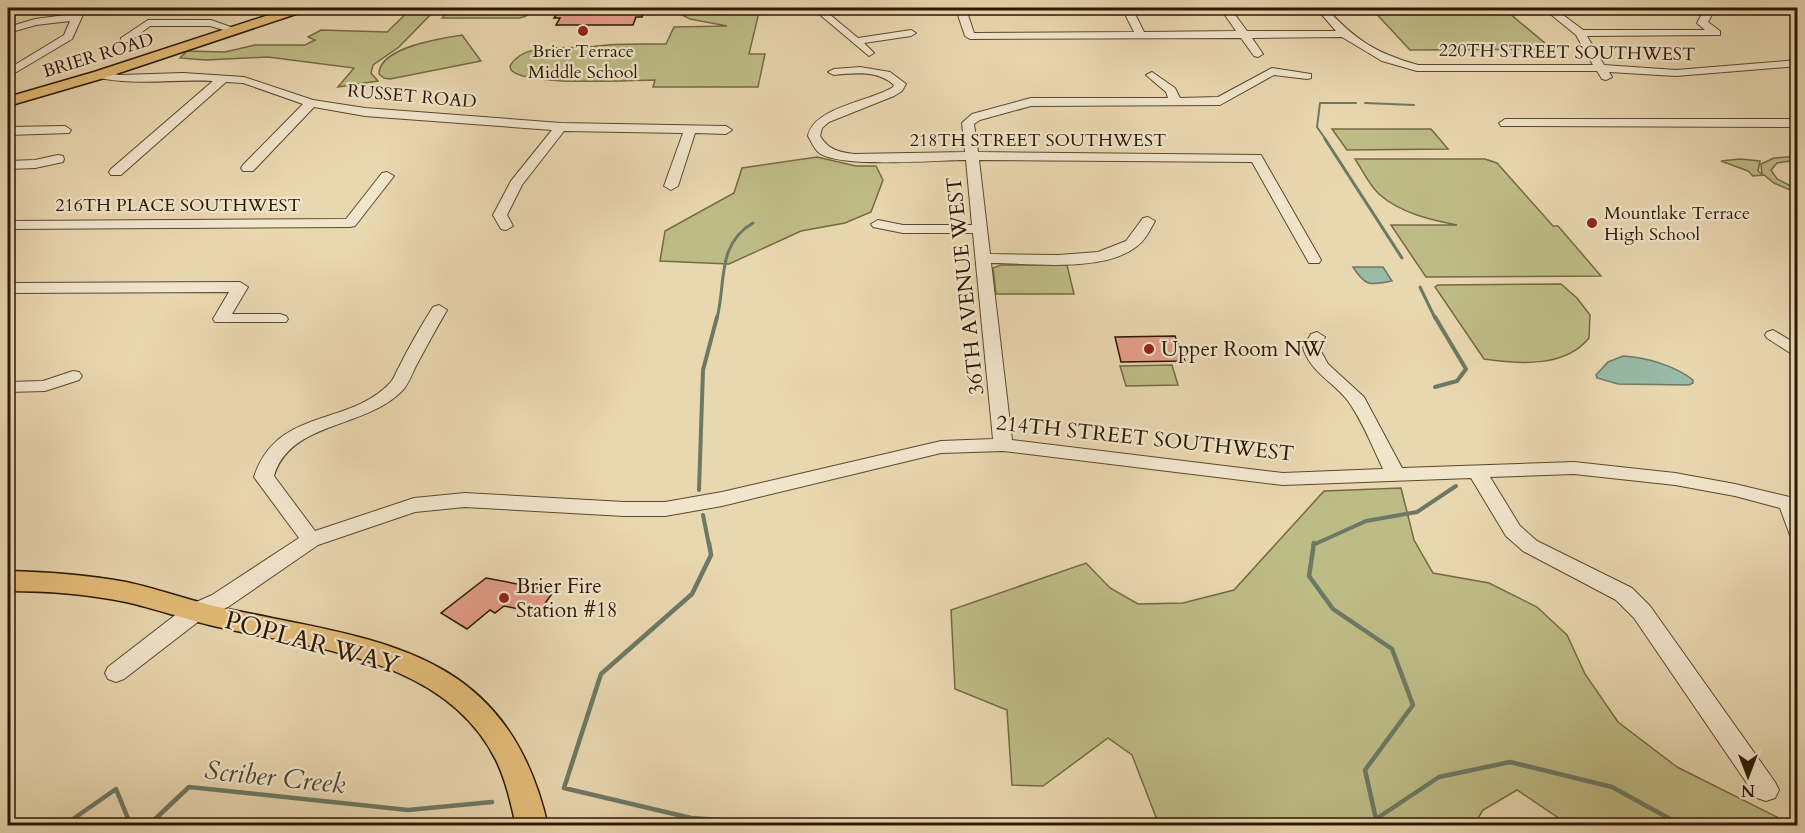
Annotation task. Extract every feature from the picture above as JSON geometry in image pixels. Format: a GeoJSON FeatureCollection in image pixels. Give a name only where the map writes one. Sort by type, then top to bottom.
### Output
{"type":"FeatureCollection","features":[{"type":"Feature","properties":{"kind":"main road","name":"BRIER ROAD"},"geometry":{"type":"LineString","coordinates":[[8,102],[99,75],[301,8]]}},
{"type":"Feature","properties":{"kind":"main road"},"geometry":{"type":"LineString","coordinates":[[1790,8],[1797,12]]}},
{"type":"Feature","properties":{"kind":"main road","name":"POPLAR WAY"},"geometry":{"type":"LineString","coordinates":[[8,581],[37,581],[126,592],[195,612],[303,635],[396,660],[460,695],[499,735],[512,760],[529,809],[532,825]]}},
{"type":"Feature","properties":{"kind":"street"},"geometry":{"type":"LineString","coordinates":[[817,8],[832,8]]}},
{"type":"Feature","properties":{"kind":"street"},"geometry":{"type":"LineString","coordinates":[[817,8],[858,41],[869,53]]}},
{"type":"Feature","properties":{"kind":"street"},"geometry":{"type":"LineString","coordinates":[[968,8],[963,15],[970,36],[1344,34]]}},
{"type":"Feature","properties":{"kind":"street"},"geometry":{"type":"LineString","coordinates":[[1127,8],[1140,34]]}},
{"type":"Feature","properties":{"kind":"street"},"geometry":{"type":"LineString","coordinates":[[1225,8],[1258,54]]}},
{"type":"Feature","properties":{"kind":"street"},"geometry":{"type":"LineString","coordinates":[[1321,8],[1344,34]]}},
{"type":"Feature","properties":{"kind":"street"},"geometry":{"type":"LineString","coordinates":[[1548,8],[1580,33],[1608,81]]}},
{"type":"Feature","properties":{"kind":"street"},"geometry":{"type":"LineString","coordinates":[[1580,33],[1716,33],[1702,23],[1709,11],[1704,8]]}},
{"type":"Feature","properties":{"kind":"street"},"geometry":{"type":"LineString","coordinates":[[8,30],[78,12]]}},
{"type":"Feature","properties":{"kind":"street"},"geometry":{"type":"LineString","coordinates":[[8,74],[68,37],[78,12]]}},
{"type":"Feature","properties":{"kind":"street"},"geometry":{"type":"LineString","coordinates":[[125,40],[147,21],[212,23],[234,30]]}},
{"type":"Feature","properties":{"kind":"street"},"geometry":{"type":"LineString","coordinates":[[858,41],[911,33]]}},
{"type":"Feature","properties":{"kind":"street","name":"220TH STREET SOUTHWEST"},"geometry":{"type":"LineString","coordinates":[[1344,34],[1416,74],[1494,68],[1601,68],[1676,74],[1797,63]]}},
{"type":"Feature","properties":{"kind":"street"},"geometry":{"type":"LineString","coordinates":[[1152,75],[1171,90],[1176,103],[1220,101],[1270,68],[1306,76]]}},
{"type":"Feature","properties":{"kind":"street"},"geometry":{"type":"LineString","coordinates":[[1494,68],[1506,80]]}},
{"type":"Feature","properties":{"kind":"street"},"geometry":{"type":"LineString","coordinates":[[1738,68],[1760,79]]}},
{"type":"Feature","properties":{"kind":"street","name":"218TH STREET SOUTHWEST"},"geometry":{"type":"LineString","coordinates":[[834,72],[875,71],[894,77],[900,84],[898,89],[890,94],[820,123],[816,127],[814,136],[822,149],[834,155],[854,158],[973,156],[1256,158],[1314,260]]}},
{"type":"Feature","properties":{"kind":"street","name":"RUSSET ROAD"},"geometry":{"type":"LineString","coordinates":[[99,75],[120,78],[183,76],[224,78],[266,86],[311,103],[364,112],[561,127],[726,130]]}},
{"type":"Feature","properties":{"kind":"street"},"geometry":{"type":"LineString","coordinates":[[116,172],[224,78]]}},
{"type":"Feature","properties":{"kind":"street","name":"36TH AVENUE WEST"},"geometry":{"type":"LineString","coordinates":[[1003,445],[968,123],[976,117],[1031,102],[1176,103]]}},
{"type":"Feature","properties":{"kind":"street"},"geometry":{"type":"LineString","coordinates":[[248,168],[311,103]]}},
{"type":"Feature","properties":{"kind":"street"},"geometry":{"type":"LineString","coordinates":[[1505,123],[1797,123]]}},
{"type":"Feature","properties":{"kind":"street"},"geometry":{"type":"LineString","coordinates":[[506,226],[500,215],[516,184],[561,127]]}},
{"type":"Feature","properties":{"kind":"street"},"geometry":{"type":"LineString","coordinates":[[672,186],[690,129]]}},
{"type":"Feature","properties":{"kind":"street"},"geometry":{"type":"LineString","coordinates":[[8,131],[65,130]]}},
{"type":"Feature","properties":{"kind":"street"},"geometry":{"type":"LineString","coordinates":[[8,165],[35,164],[58,159]]}},
{"type":"Feature","properties":{"kind":"street","name":"216TH PLACE SOUTHWEST"},"geometry":{"type":"LineString","coordinates":[[8,225],[350,223],[387,176]]}},
{"type":"Feature","properties":{"kind":"street"},"geometry":{"type":"LineString","coordinates":[[984,258],[1081,258],[1107,254],[1128,246],[1142,232],[1148,221]]}},
{"type":"Feature","properties":{"kind":"street"},"geometry":{"type":"LineString","coordinates":[[878,224],[903,229],[980,229]]}},
{"type":"Feature","properties":{"kind":"street"},"geometry":{"type":"LineString","coordinates":[[8,288],[240,287],[221,319],[280,319]]}},
{"type":"Feature","properties":{"kind":"street"},"geometry":{"type":"LineString","coordinates":[[311,540],[264,477],[265,464],[276,450],[295,437],[373,404],[396,387],[439,310]]}},
{"type":"Feature","properties":{"kind":"street"},"geometry":{"type":"LineString","coordinates":[[1773,335],[1797,352]]}},
{"type":"Feature","properties":{"kind":"street"},"geometry":{"type":"LineString","coordinates":[[1317,338],[1311,348],[1313,358],[1351,393],[1359,404],[1396,476]]}},
{"type":"Feature","properties":{"kind":"street"},"geometry":{"type":"LineString","coordinates":[[8,387],[45,386],[73,376]]}},
{"type":"Feature","properties":{"kind":"street","name":"214TH STREET SOUTHWEST"},"geometry":{"type":"LineString","coordinates":[[116,673],[195,612],[220,602],[311,540],[364,520],[414,505],[465,500],[624,509],[665,509],[722,499],[941,447],[1003,445],[1283,479],[1574,468],[1675,479],[1735,490],[1793,505]]}},
{"type":"Feature","properties":{"kind":"street"},"geometry":{"type":"LineString","coordinates":[[1478,473],[1513,531],[1530,546],[1624,594],[1642,612],[1766,790]]}},
{"type":"Feature","properties":{"kind":"street"},"geometry":{"type":"LineString","coordinates":[[1793,505],[1797,533]]}},
{"type":"Feature","properties":{"kind":"shaded area"},"geometry":{"type":"Polygon","coordinates":[[[412,8],[437,8],[399,47],[373,65],[371,73],[378,81],[338,87],[354,68],[268,57],[206,60],[180,58],[187,51],[225,52],[255,45],[305,45],[315,40],[308,37],[321,30],[387,32],[412,8]]]}},
{"type":"Feature","properties":{"kind":"shaded area"},"geometry":{"type":"Polygon","coordinates":[[[452,8],[533,8],[526,16],[520,18],[442,18],[452,8]]]}},
{"type":"Feature","properties":{"kind":"shaded area"},"geometry":{"type":"Polygon","coordinates":[[[685,8],[760,8],[749,54],[765,54],[758,87],[653,87],[655,80],[557,81],[537,79],[511,70],[510,66],[517,58],[538,49],[666,44],[674,27],[727,26],[690,19],[682,15],[685,8]]]}},
{"type":"Feature","properties":{"kind":"shaded area"},"geometry":{"type":"Polygon","coordinates":[[[1371,8],[1503,8],[1552,49],[1410,50],[1371,8]]]}},
{"type":"Feature","properties":{"kind":"shaded area"},"geometry":{"type":"Polygon","coordinates":[[[462,35],[481,61],[390,79],[379,74],[382,65],[389,57],[400,51],[427,42],[462,35]]]}},
{"type":"Feature","properties":{"kind":"shaded area"},"geometry":{"type":"Polygon","coordinates":[[[1332,129],[1431,129],[1448,149],[1347,150],[1332,129]]]}},
{"type":"Feature","properties":{"kind":"shaded area"},"geometry":{"type":"Polygon","coordinates":[[[1797,156],[1797,160],[1777,163],[1771,170],[1777,179],[1797,189],[1797,193],[1774,183],[1764,175],[1753,176],[1748,171],[1721,161],[1740,159],[1760,161],[1758,171],[1762,174],[1761,164],[1774,158],[1797,156]]]}},
{"type":"Feature","properties":{"kind":"shaded area"},"geometry":{"type":"Polygon","coordinates":[[[817,157],[856,166],[876,166],[883,180],[871,212],[845,223],[801,231],[729,264],[660,261],[665,231],[734,193],[742,168],[817,157]]]}},
{"type":"Feature","properties":{"kind":"shaded area"},"geometry":{"type":"Polygon","coordinates":[[[1355,159],[1485,159],[1497,163],[1553,226],[1558,226],[1601,276],[1426,277],[1391,225],[1457,225],[1416,215],[1387,201],[1372,186],[1355,159]]]}},
{"type":"Feature","properties":{"kind":"shaded area"},"geometry":{"type":"Polygon","coordinates":[[[1001,265],[1067,265],[1074,294],[996,294],[993,268],[1001,265]]]}},
{"type":"Feature","properties":{"kind":"shaded area"},"geometry":{"type":"Polygon","coordinates":[[[1353,267],[1383,267],[1392,281],[1369,283],[1361,278],[1353,267]]]}},
{"type":"Feature","properties":{"kind":"shaded area"},"geometry":{"type":"Polygon","coordinates":[[[1561,284],[1577,298],[1590,315],[1589,338],[1567,355],[1540,362],[1484,359],[1435,287],[1438,285],[1561,284]]]}},
{"type":"Feature","properties":{"kind":"shaded area"},"geometry":{"type":"Polygon","coordinates":[[[1623,356],[1650,360],[1669,367],[1686,375],[1693,380],[1693,383],[1689,385],[1618,384],[1597,378],[1596,375],[1608,362],[1623,356]]]}},
{"type":"Feature","properties":{"kind":"shaded area"},"geometry":{"type":"Polygon","coordinates":[[[1172,365],[1178,385],[1126,386],[1120,366],[1172,365]]]}},
{"type":"Feature","properties":{"kind":"shaded area"},"geometry":{"type":"Polygon","coordinates":[[[1401,488],[1414,540],[1433,573],[1489,583],[1537,607],[1567,635],[1585,674],[1618,722],[1677,767],[1791,824],[1569,825],[1517,790],[1483,810],[1474,825],[1159,825],[1132,755],[1108,738],[1043,786],[1012,785],[1007,710],[955,689],[951,610],[1086,563],[1110,588],[1138,604],[1183,603],[1234,590],[1324,491],[1401,488]]]}},
{"type":"Feature","properties":{"kind":"building"},"geometry":{"type":"Polygon","coordinates":[[[561,8],[646,8],[642,17],[636,17],[633,25],[556,25],[560,18],[554,18],[561,8]]]}},
{"type":"Feature","properties":{"kind":"building","name":"Upper Room NW"},"geometry":{"type":"Polygon","coordinates":[[[1175,336],[1185,361],[1121,362],[1115,337],[1175,336]]]}},
{"type":"Feature","properties":{"kind":"building","name":"Brier Fire Station #18"},"geometry":{"type":"Polygon","coordinates":[[[486,578],[554,591],[538,613],[504,606],[495,613],[490,610],[467,629],[441,613],[486,578]]]}},
{"type":"Feature","properties":{"kind":"waterway"},"geometry":{"type":"LineString","coordinates":[[8,63],[14,63]]}},
{"type":"Feature","properties":{"kind":"waterway"},"geometry":{"type":"LineString","coordinates":[[1326,140],[1317,127],[1320,103],[1356,103]]}},
{"type":"Feature","properties":{"kind":"waterway"},"geometry":{"type":"LineString","coordinates":[[1365,103],[1414,105]]}},
{"type":"Feature","properties":{"kind":"waterway"},"geometry":{"type":"LineString","coordinates":[[1325,139],[1402,258]]}},
{"type":"Feature","properties":{"kind":"waterway"},"geometry":{"type":"LineString","coordinates":[[717,318],[724,266],[728,254],[733,242],[741,232],[753,223]]}},
{"type":"Feature","properties":{"kind":"waterway"},"geometry":{"type":"LineString","coordinates":[[1420,287],[1435,318]]}},
{"type":"Feature","properties":{"kind":"waterway"},"geometry":{"type":"LineString","coordinates":[[699,490],[703,370],[717,317]]}},
{"type":"Feature","properties":{"kind":"waterway"},"geometry":{"type":"LineString","coordinates":[[1435,317],[1466,369],[1457,381],[1435,387]]}},
{"type":"Feature","properties":{"kind":"waterway"},"geometry":{"type":"LineString","coordinates":[[1314,545],[1366,521],[1417,512],[1456,486]]}},
{"type":"Feature","properties":{"kind":"waterway"},"geometry":{"type":"LineString","coordinates":[[703,515],[709,545]]}},
{"type":"Feature","properties":{"kind":"waterway"},"geometry":{"type":"LineString","coordinates":[[709,543],[711,555],[692,594],[601,674],[564,788],[691,818],[807,826]]}},
{"type":"Feature","properties":{"kind":"waterway"},"geometry":{"type":"LineString","coordinates":[[1314,545],[1309,576],[1333,609],[1392,649],[1413,705],[1365,770],[1376,819]]}},
{"type":"Feature","properties":{"kind":"waterway","name":"Scriber Creek"},"geometry":{"type":"LineString","coordinates":[[1376,819],[1439,777],[1510,762],[1612,787],[1683,826]]}},
{"type":"Feature","properties":{"kind":"waterway","name":"Scriber Creek"},"geometry":{"type":"LineString","coordinates":[[63,826],[116,789],[129,821],[153,821],[189,787],[408,810],[492,802]]}},
{"type":"Feature","properties":{"kind":"waterway","name":"Scriber Creek"},"geometry":{"type":"LineString","coordinates":[[1374,826],[1376,819]]}},
{"type":"Feature","properties":{"kind":"place","name":"Brier Terrace Middle School"},"geometry":{"type":"Point","coordinates":[583,31]}},
{"type":"Feature","properties":{"kind":"place","name":"Mountlake Terrace High School"},"geometry":{"type":"Point","coordinates":[1592,223]}},
{"type":"Feature","properties":{"kind":"place","name":"Upper Room NW"},"geometry":{"type":"Point","coordinates":[1149,349]}},
{"type":"Feature","properties":{"kind":"place","name":"Brier Fire Station #18"},"geometry":{"type":"Point","coordinates":[504,598]}}]}
